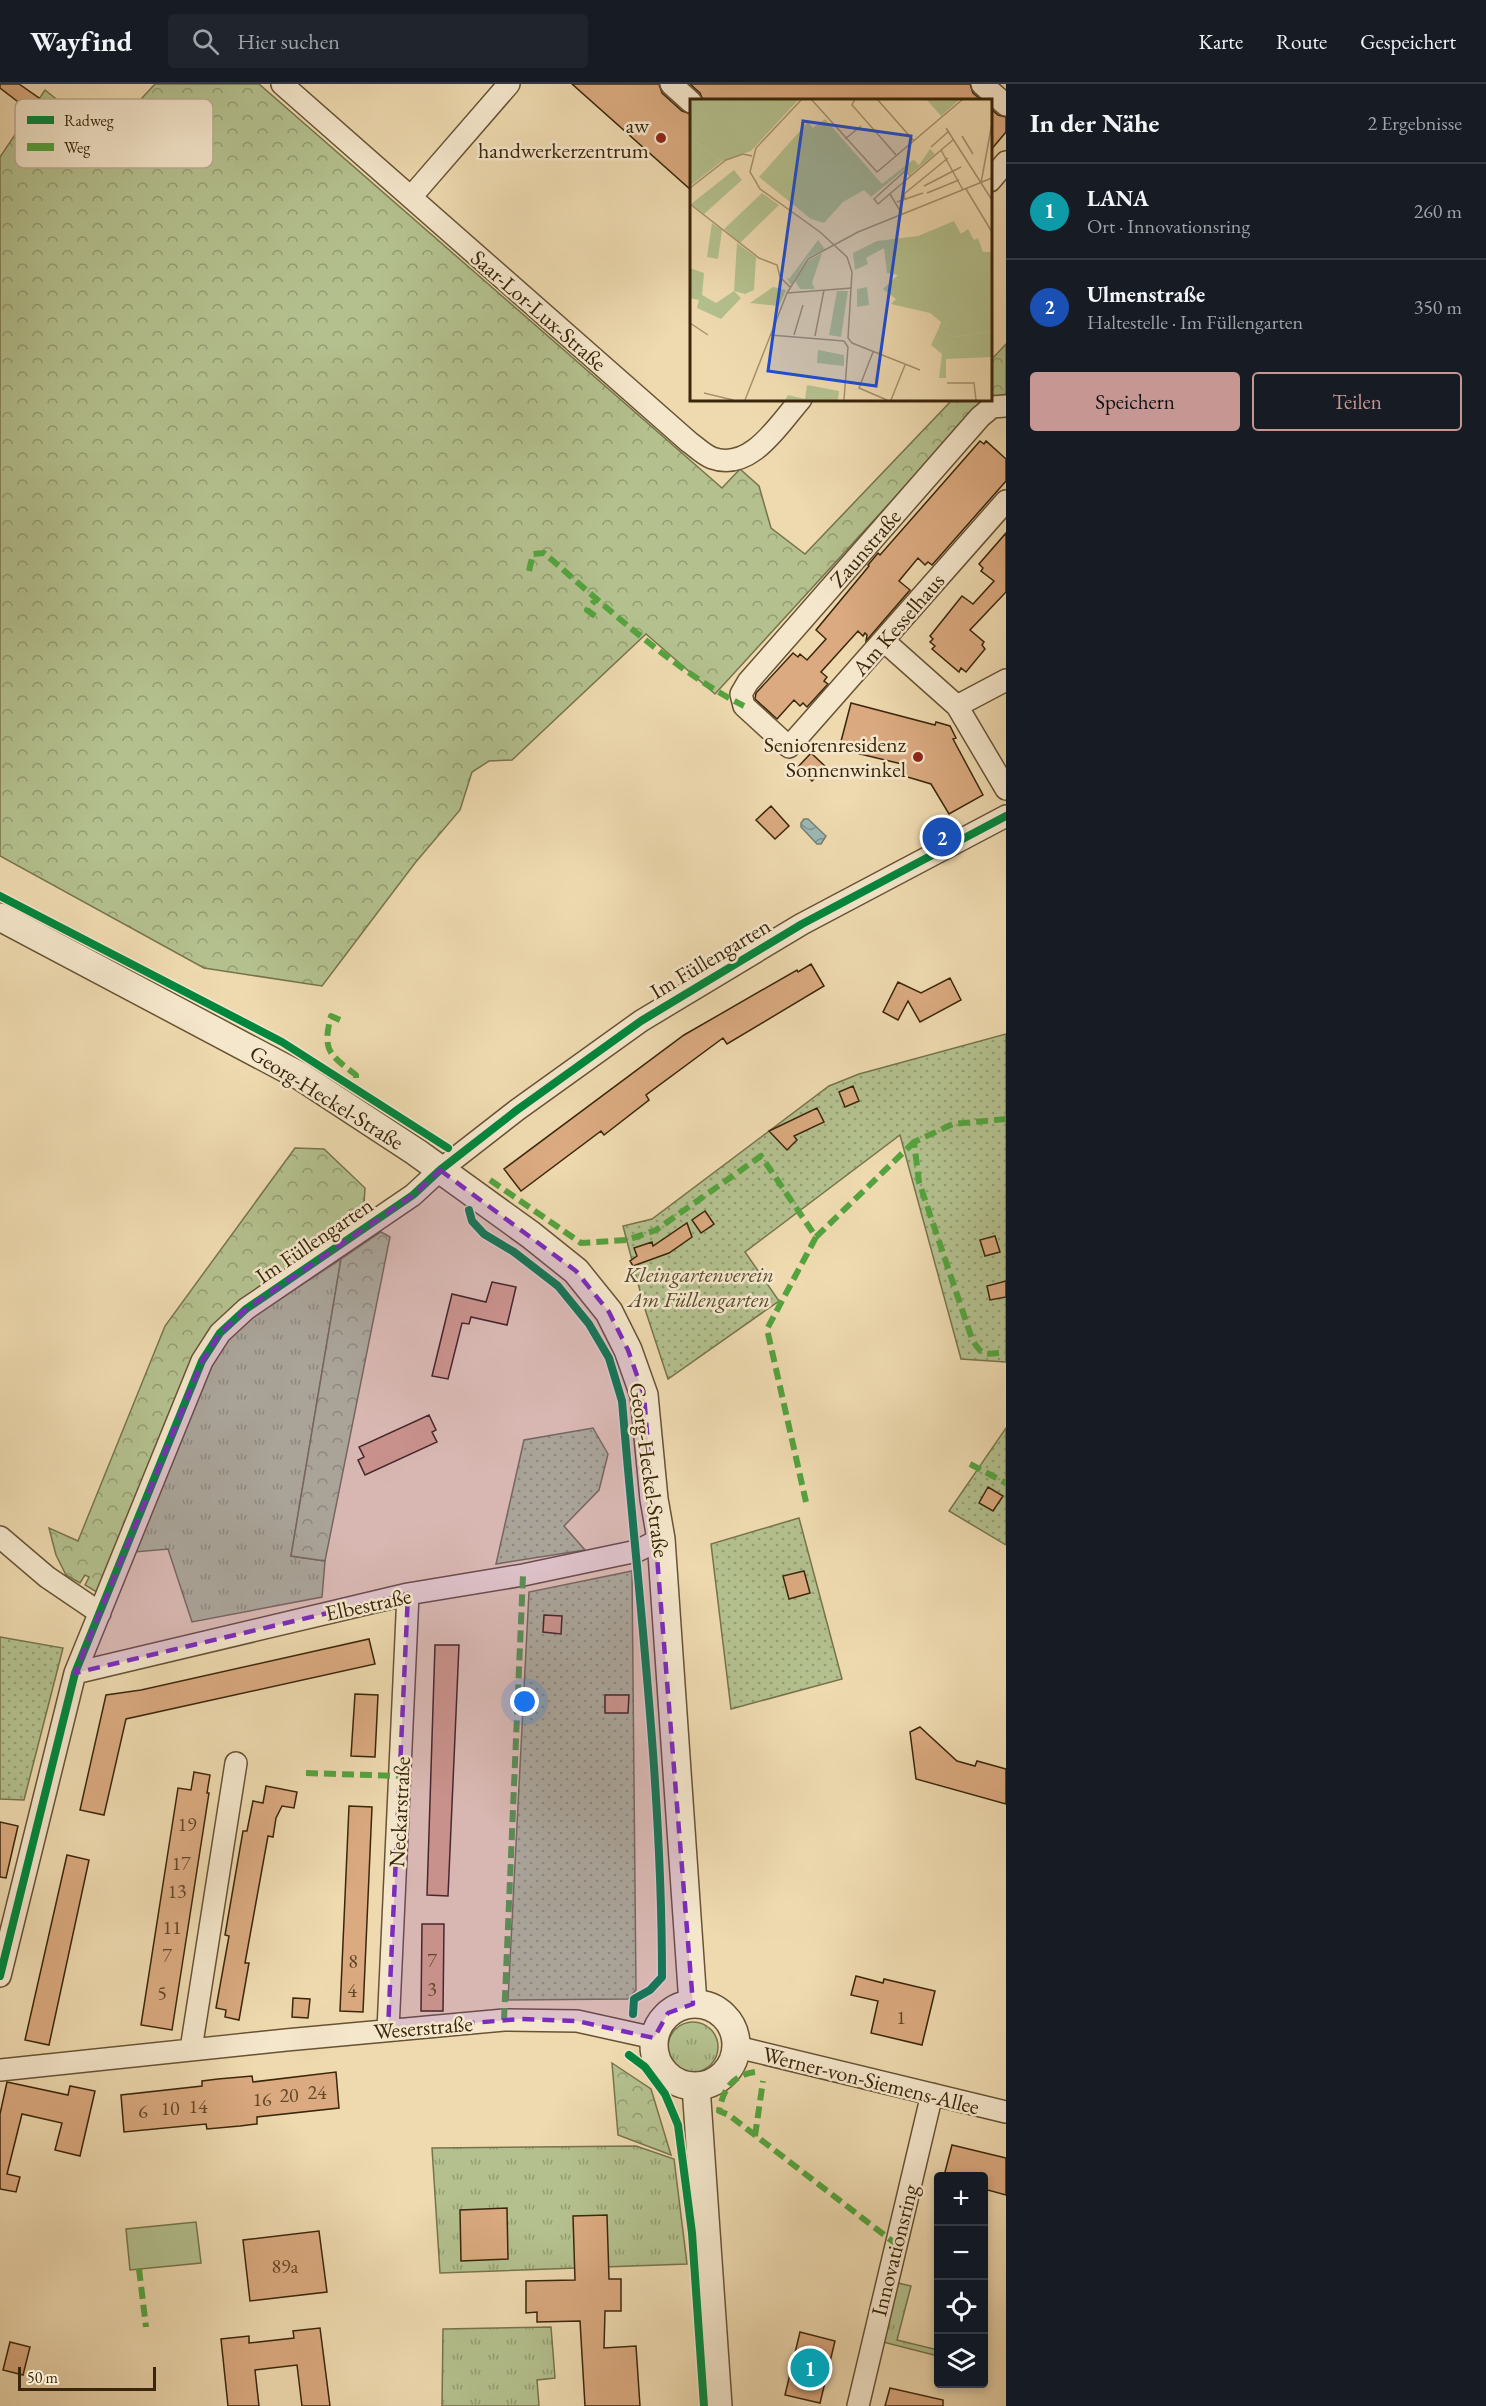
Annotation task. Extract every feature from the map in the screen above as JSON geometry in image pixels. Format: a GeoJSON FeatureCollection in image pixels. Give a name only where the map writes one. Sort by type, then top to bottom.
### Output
{"type":"FeatureCollection","features":[{"type":"Feature","properties":{"kind":"street","name":"Saar-Lor-Lux-Straße"},"geometry":{"type":"LineString","coordinates":[[282,84],[689,442],[711,458],[725,460],[749,454],[764,442],[800,400]]}},
{"type":"Feature","properties":{"kind":"street"},"geometry":{"type":"LineString","coordinates":[[411,197],[509,84]]}},
{"type":"Feature","properties":{"kind":"street"},"geometry":{"type":"LineString","coordinates":[[671,84],[690,101]]}},
{"type":"Feature","properties":{"kind":"street"},"geometry":{"type":"LineString","coordinates":[[982,84],[1006,105]]}},
{"type":"Feature","properties":{"kind":"street"},"geometry":{"type":"LineString","coordinates":[[991,180],[1006,162]]}},
{"type":"Feature","properties":{"kind":"street","name":"Zaunstraße"},"geometry":{"type":"LineString","coordinates":[[789,747],[744,706],[741,694],[748,682],[980,417],[992,407],[1006,406]]}},
{"type":"Feature","properties":{"kind":"street","name":"Am Kesselhaus"},"geometry":{"type":"LineString","coordinates":[[789,747],[1006,501]]}},
{"type":"Feature","properties":{"kind":"street"},"geometry":{"type":"LineString","coordinates":[[884,641],[957,706],[1006,789]]}},
{"type":"Feature","properties":{"kind":"street"},"geometry":{"type":"LineString","coordinates":[[957,706],[1006,680]]}},
{"type":"Feature","properties":{"kind":"street","name":"Im Füllengarten"},"geometry":{"type":"LineString","coordinates":[[0,1976],[75,1672],[202,1361],[220,1333],[246,1309],[412,1195],[440,1170],[517,1110],[641,1022],[802,924],[1006,816]]}},
{"type":"Feature","properties":{"kind":"street","name":"Georg-Heckel-Straße"},"geometry":{"type":"LineString","coordinates":[[0,917],[300,1076],[440,1170],[531,1235],[576,1271],[609,1312],[628,1350],[644,1395],[654,1499],[661,1539],[693,2004]]}},
{"type":"Feature","properties":{"kind":"street"},"geometry":{"type":"LineString","coordinates":[[0,1537],[47,1577],[100,1613]]}},
{"type":"Feature","properties":{"kind":"street","name":"Elbestraße"},"geometry":{"type":"LineString","coordinates":[[75,1672],[408,1594],[523,1575],[637,1551],[661,1539]]}},
{"type":"Feature","properties":{"kind":"street","name":"Neckarstraße"},"geometry":{"type":"LineString","coordinates":[[388,2030],[408,1594]]}},
{"type":"Feature","properties":{"kind":"street"},"geometry":{"type":"LineString","coordinates":[[191,2049],[236,1763]]}},
{"type":"Feature","properties":{"kind":"street"},"geometry":{"type":"LineString","coordinates":[[693,2004],[707,2005],[720,2012],[729,2021],[735,2034],[737,2047],[732,2063],[723,2075],[711,2083],[696,2086],[682,2084],[669,2077],[659,2065],[654,2051],[654,2038],[659,2024],[668,2013],[680,2006],[693,2004]]}},
{"type":"Feature","properties":{"kind":"street","name":"Weserstraße"},"geometry":{"type":"LineString","coordinates":[[0,2070],[191,2049],[520,2019],[577,2021],[654,2038]]}},
{"type":"Feature","properties":{"kind":"street","name":"Werner-von-Siemens-Allee"},"geometry":{"type":"LineString","coordinates":[[737,2047],[1006,2112]]}},
{"type":"Feature","properties":{"kind":"street"},"geometry":{"type":"LineString","coordinates":[[696,2086],[718,2406]]}},
{"type":"Feature","properties":{"kind":"street","name":"Innovationsring"},"geometry":{"type":"LineString","coordinates":[[858,2406],[932,2094]]}},
{"type":"Feature","properties":{"kind":"highlighted area"},"geometry":{"type":"Polygon","coordinates":[[[440,1170],[576,1271],[609,1312],[628,1350],[644,1395],[693,2004],[668,2013],[654,2038],[577,2021],[520,2019],[388,2030],[408,1594],[75,1673],[202,1361],[220,1333],[246,1309],[413,1195],[440,1170]]]}},
{"type":"Feature","properties":{"kind":"green space"},"geometry":{"type":"Polygon","coordinates":[[[155,84],[259,84],[722,488],[740,469],[759,486],[771,528],[805,554],[952,400],[985,400],[715,694],[646,634],[512,760],[489,761],[472,772],[460,810],[415,863],[322,986],[204,968],[0,856],[0,157],[15,135],[15,168],[213,168],[213,99],[141,99],[155,84]]]}},
{"type":"Feature","properties":{"kind":"green space"},"geometry":{"type":"Polygon","coordinates":[[[45,90],[56,99],[39,99],[45,90]]]}},
{"type":"Feature","properties":{"kind":"green space"},"geometry":{"type":"Polygon","coordinates":[[[1006,344],[1006,394],[991,398],[991,360],[1006,344]]]}},
{"type":"Feature","properties":{"kind":"green space","name":"Kleingartenverein Am Füllengarten"},"geometry":{"type":"Polygon","coordinates":[[[1006,1034],[1006,1362],[961,1359],[900,1135],[745,1252],[779,1301],[668,1379],[644,1306],[623,1226],[652,1219],[829,1086],[859,1074],[1006,1034]]]}},
{"type":"Feature","properties":{"kind":"green space"},"geometry":{"type":"Polygon","coordinates":[[[295,1148],[324,1149],[365,1188],[363,1219],[242,1301],[214,1324],[195,1356],[100,1594],[85,1585],[89,1577],[85,1575],[80,1583],[66,1575],[56,1555],[49,1528],[78,1541],[165,1326],[295,1148]]]}},
{"type":"Feature","properties":{"kind":"green space"},"geometry":{"type":"Polygon","coordinates":[[[381,1232],[390,1237],[325,1561],[291,1556],[341,1259],[381,1232]]]}},
{"type":"Feature","properties":{"kind":"green space"},"geometry":{"type":"Polygon","coordinates":[[[341,1259],[291,1556],[325,1561],[322,1597],[192,1622],[168,1549],[135,1552],[213,1363],[228,1340],[254,1316],[341,1259]]]}},
{"type":"Feature","properties":{"kind":"green space"},"geometry":{"type":"Polygon","coordinates":[[[593,1428],[608,1454],[599,1490],[564,1526],[585,1550],[496,1564],[524,1440],[593,1428]]]}},
{"type":"Feature","properties":{"kind":"green space"},"geometry":{"type":"Polygon","coordinates":[[[1006,1428],[1006,1545],[949,1511],[1006,1428]]]}},
{"type":"Feature","properties":{"kind":"green space"},"geometry":{"type":"Polygon","coordinates":[[[799,1518],[842,1679],[731,1709],[711,1544],[799,1518]]]}},
{"type":"Feature","properties":{"kind":"green space"},"geometry":{"type":"Polygon","coordinates":[[[632,1571],[636,1990],[628,1999],[508,2000],[529,1592],[632,1571]]]}},
{"type":"Feature","properties":{"kind":"green space"},"geometry":{"type":"Polygon","coordinates":[[[0,1637],[63,1648],[24,1800],[0,1799],[0,1637]]]}},
{"type":"Feature","properties":{"kind":"green space"},"geometry":{"type":"Polygon","coordinates":[[[688,2022],[698,2022],[711,2029],[718,2042],[718,2052],[711,2065],[698,2072],[688,2072],[679,2068],[672,2061],[668,2052],[668,2042],[672,2033],[679,2026],[688,2022]]]}},
{"type":"Feature","properties":{"kind":"green space"},"geometry":{"type":"Polygon","coordinates":[[[612,2063],[651,2089],[671,2155],[618,2135],[612,2063]]]}},
{"type":"Feature","properties":{"kind":"green space"},"geometry":{"type":"Polygon","coordinates":[[[636,2146],[674,2159],[687,2264],[440,2273],[432,2148],[636,2146]]]}},
{"type":"Feature","properties":{"kind":"green space"},"geometry":{"type":"Polygon","coordinates":[[[196,2222],[201,2263],[130,2270],[126,2229],[196,2222]]]}},
{"type":"Feature","properties":{"kind":"green space"},"geometry":{"type":"Polygon","coordinates":[[[898,2283],[911,2286],[897,2340],[934,2349],[934,2355],[883,2342],[898,2283]]]}},
{"type":"Feature","properties":{"kind":"green space"},"geometry":{"type":"Polygon","coordinates":[[[551,2327],[555,2378],[537,2380],[539,2406],[442,2406],[443,2329],[551,2327]]]}},
{"type":"Feature","properties":{"kind":"water"},"geometry":{"type":"Polygon","coordinates":[[[804,819],[808,819],[826,836],[821,844],[817,844],[801,827],[804,819]]]}},
{"type":"Feature","properties":{"kind":"building"},"geometry":{"type":"Polygon","coordinates":[[[0,84],[19,84],[39,98],[15,100],[0,88],[0,84]]]}},
{"type":"Feature","properties":{"kind":"building"},"geometry":{"type":"Polygon","coordinates":[[[572,84],[659,84],[662,93],[682,111],[690,114],[690,189],[572,84]]]}},
{"type":"Feature","properties":{"kind":"building"},"geometry":{"type":"Polygon","coordinates":[[[690,84],[970,84],[973,93],[980,99],[703,99],[700,93],[690,84]]]}},
{"type":"Feature","properties":{"kind":"building"},"geometry":{"type":"Polygon","coordinates":[[[991,109],[998,115],[1006,117],[1006,132],[991,150],[991,109]]]}},
{"type":"Feature","properties":{"kind":"building"},"geometry":{"type":"Polygon","coordinates":[[[980,441],[984,444],[986,441],[1006,459],[1006,481],[932,565],[928,562],[925,565],[918,558],[899,581],[910,590],[866,641],[867,635],[865,633],[863,636],[858,631],[821,672],[827,677],[824,681],[828,684],[807,707],[803,703],[800,706],[794,700],[777,719],[755,699],[756,693],[793,653],[798,657],[800,654],[807,660],[826,639],[816,630],[878,553],[880,555],[980,441]]]}},
{"type":"Feature","properties":{"kind":"building"},"geometry":{"type":"Polygon","coordinates":[[[1006,533],[1006,592],[970,630],[984,642],[982,645],[985,649],[966,672],[961,668],[959,672],[932,649],[935,646],[930,642],[933,639],[930,636],[962,596],[973,604],[994,581],[981,571],[983,568],[979,564],[1006,533]]]}},
{"type":"Feature","properties":{"kind":"building","name":"Seniorenresidenz Sonnenwinkel"},"geometry":{"type":"Polygon","coordinates":[[[851,703],[935,725],[936,722],[950,726],[956,738],[953,739],[983,795],[949,814],[931,784],[904,776],[906,765],[839,749],[851,703]]]}},
{"type":"Feature","properties":{"kind":"building"},"geometry":{"type":"Polygon","coordinates":[[[811,753],[826,767],[812,781],[798,767],[811,753]]]}},
{"type":"Feature","properties":{"kind":"building"},"geometry":{"type":"Polygon","coordinates":[[[771,806],[789,826],[775,839],[756,820],[771,806]]]}},
{"type":"Feature","properties":{"kind":"building"},"geometry":{"type":"Polygon","coordinates":[[[811,964],[824,986],[727,1044],[723,1038],[646,1095],[649,1100],[604,1135],[601,1131],[521,1191],[504,1169],[684,1035],[811,964]]]}},
{"type":"Feature","properties":{"kind":"building"},"geometry":{"type":"Polygon","coordinates":[[[950,978],[961,1000],[920,1022],[908,1001],[898,1020],[883,1012],[898,982],[921,993],[950,978]]]}},
{"type":"Feature","properties":{"kind":"building"},"geometry":{"type":"Polygon","coordinates":[[[853,1086],[859,1101],[845,1107],[839,1092],[853,1086]]]}},
{"type":"Feature","properties":{"kind":"building"},"geometry":{"type":"Polygon","coordinates":[[[817,1108],[824,1122],[794,1136],[797,1140],[787,1150],[769,1131],[817,1108]]]}},
{"type":"Feature","properties":{"kind":"building"},"geometry":{"type":"Polygon","coordinates":[[[705,1211],[714,1224],[701,1233],[692,1220],[705,1211]]]}},
{"type":"Feature","properties":{"kind":"building"},"geometry":{"type":"Polygon","coordinates":[[[687,1223],[692,1237],[669,1253],[633,1266],[630,1261],[637,1256],[634,1248],[652,1242],[653,1246],[687,1223]]]}},
{"type":"Feature","properties":{"kind":"building"},"geometry":{"type":"Polygon","coordinates":[[[995,1236],[1000,1252],[985,1256],[980,1240],[995,1236]]]}},
{"type":"Feature","properties":{"kind":"building"},"geometry":{"type":"Polygon","coordinates":[[[1006,1281],[1006,1297],[990,1300],[987,1286],[1006,1281]]]}},
{"type":"Feature","properties":{"kind":"building"},"geometry":{"type":"Polygon","coordinates":[[[492,1282],[516,1287],[507,1325],[471,1317],[469,1324],[462,1323],[448,1379],[432,1376],[452,1294],[486,1302],[492,1282]]]}},
{"type":"Feature","properties":{"kind":"building"},"geometry":{"type":"Polygon","coordinates":[[[429,1415],[436,1430],[432,1432],[437,1442],[365,1475],[358,1460],[364,1457],[359,1447],[429,1415]]]}},
{"type":"Feature","properties":{"kind":"building"},"geometry":{"type":"Polygon","coordinates":[[[988,1487],[1003,1496],[993,1511],[979,1503],[988,1487]]]}},
{"type":"Feature","properties":{"kind":"building"},"geometry":{"type":"Polygon","coordinates":[[[804,1571],[810,1593],[789,1599],[783,1576],[804,1571]]]}},
{"type":"Feature","properties":{"kind":"building"},"geometry":{"type":"Polygon","coordinates":[[[544,1615],[562,1616],[561,1634],[543,1632],[544,1615]]]}},
{"type":"Feature","properties":{"kind":"building"},"geometry":{"type":"Polygon","coordinates":[[[369,1639],[375,1664],[126,1719],[104,1815],[80,1810],[106,1695],[141,1690],[369,1639]]]}},
{"type":"Feature","properties":{"kind":"building"},"geometry":{"type":"Polygon","coordinates":[[[435,1645],[459,1645],[448,1896],[427,1895],[435,1645]]]}},
{"type":"Feature","properties":{"kind":"building"},"geometry":{"type":"Polygon","coordinates":[[[355,1694],[378,1695],[375,1757],[351,1756],[355,1694]]]}},
{"type":"Feature","properties":{"kind":"building"},"geometry":{"type":"Polygon","coordinates":[[[605,1695],[629,1695],[628,1713],[605,1713],[605,1695]]]}},
{"type":"Feature","properties":{"kind":"building"},"geometry":{"type":"Polygon","coordinates":[[[920,1727],[957,1761],[975,1766],[977,1761],[1006,1769],[1006,1804],[916,1779],[910,1732],[920,1727]]]}},
{"type":"Feature","properties":{"kind":"building"},"geometry":{"type":"Polygon","coordinates":[[[194,1772],[210,1775],[207,1793],[209,1793],[172,2030],[141,2025],[178,1788],[191,1790],[194,1772]]]}},
{"type":"Feature","properties":{"kind":"building"},"geometry":{"type":"Polygon","coordinates":[[[266,1786],[297,1792],[294,1808],[282,1806],[276,1818],[273,1837],[268,1836],[245,1963],[249,1963],[239,2020],[225,2017],[226,2010],[216,2008],[229,1936],[225,1935],[243,1831],[247,1831],[253,1801],[263,1803],[266,1786]]]}},
{"type":"Feature","properties":{"kind":"building"},"geometry":{"type":"Polygon","coordinates":[[[349,1806],[372,1807],[363,2012],[340,2011],[349,1806]]]}},
{"type":"Feature","properties":{"kind":"building"},"geometry":{"type":"Polygon","coordinates":[[[0,1822],[18,1826],[6,1878],[0,1877],[0,1822]]]}},
{"type":"Feature","properties":{"kind":"building"},"geometry":{"type":"Polygon","coordinates":[[[67,1855],[89,1860],[49,2045],[25,2040],[67,1855]]]}},
{"type":"Feature","properties":{"kind":"building"},"geometry":{"type":"Polygon","coordinates":[[[422,1924],[444,1924],[443,2011],[421,2011],[422,1924]]]}},
{"type":"Feature","properties":{"kind":"building"},"geometry":{"type":"Polygon","coordinates":[[[856,1976],[883,1983],[884,1979],[935,1991],[922,2045],[871,2033],[878,2001],[851,1995],[856,1976]]]}},
{"type":"Feature","properties":{"kind":"building"},"geometry":{"type":"Polygon","coordinates":[[[293,1998],[310,1999],[308,2018],[292,2017],[293,1998]]]}},
{"type":"Feature","properties":{"kind":"building"},"geometry":{"type":"Polygon","coordinates":[[[336,2072],[339,2108],[257,2117],[257,2124],[240,2126],[207,2129],[206,2124],[124,2132],[121,2095],[202,2086],[202,2081],[218,2079],[252,2076],[253,2082],[336,2072]]]}},
{"type":"Feature","properties":{"kind":"building"},"geometry":{"type":"Polygon","coordinates":[[[7,2082],[68,2095],[70,2086],[95,2091],[80,2156],[55,2150],[62,2123],[22,2114],[7,2174],[20,2177],[16,2192],[0,2189],[0,2114],[7,2082]]]}},
{"type":"Feature","properties":{"kind":"building"},"geometry":{"type":"Polygon","coordinates":[[[952,2145],[1006,2158],[1006,2195],[988,2190],[988,2172],[945,2172],[952,2145]]]}},
{"type":"Feature","properties":{"kind":"building"},"geometry":{"type":"Polygon","coordinates":[[[507,2208],[508,2259],[461,2261],[460,2210],[507,2208]]]}},
{"type":"Feature","properties":{"kind":"building"},"geometry":{"type":"Polygon","coordinates":[[[607,2215],[609,2279],[621,2279],[621,2311],[605,2311],[604,2348],[636,2346],[640,2406],[585,2406],[580,2321],[537,2322],[537,2312],[526,2313],[526,2281],[575,2280],[573,2216],[607,2215]]]}},
{"type":"Feature","properties":{"kind":"building"},"geometry":{"type":"Polygon","coordinates":[[[319,2231],[327,2292],[250,2301],[243,2240],[319,2231]]]}},
{"type":"Feature","properties":{"kind":"building"},"geometry":{"type":"Polygon","coordinates":[[[320,2328],[330,2406],[302,2406],[297,2365],[255,2370],[259,2406],[228,2406],[221,2339],[249,2336],[249,2343],[294,2338],[293,2331],[320,2328]]]}},
{"type":"Feature","properties":{"kind":"building"},"geometry":{"type":"Polygon","coordinates":[[[800,2332],[835,2341],[820,2403],[785,2395],[800,2332]]]}},
{"type":"Feature","properties":{"kind":"building"},"geometry":{"type":"Polygon","coordinates":[[[10,2342],[30,2347],[23,2375],[3,2370],[10,2342]]]}},
{"type":"Feature","properties":{"kind":"building"},"geometry":{"type":"Polygon","coordinates":[[[890,2388],[943,2400],[943,2406],[885,2406],[890,2388]]]}},
{"type":"Feature","properties":{"kind":"marked path"},"geometry":{"type":"LineString","coordinates":[[529,571],[533,554],[544,553],[666,656],[744,706]]}},
{"type":"Feature","properties":{"kind":"marked path"},"geometry":{"type":"LineString","coordinates":[[595,616],[587,610],[596,599]]}},
{"type":"Feature","properties":{"kind":"marked path"},"geometry":{"type":"LineString","coordinates":[[340,1020],[331,1016],[327,1037],[328,1045],[339,1062],[356,1075],[356,1089]]}},
{"type":"Feature","properties":{"kind":"marked path"},"geometry":{"type":"LineString","coordinates":[[1006,1119],[953,1124],[914,1142],[919,1182],[972,1339],[982,1352],[1006,1352]]}},
{"type":"Feature","properties":{"kind":"marked path"},"geometry":{"type":"LineString","coordinates":[[816,1237],[914,1142]]}},
{"type":"Feature","properties":{"kind":"marked path"},"geometry":{"type":"LineString","coordinates":[[490,1180],[581,1243],[627,1240],[656,1230],[761,1156],[816,1237],[767,1329],[806,1502]]}},
{"type":"Feature","properties":{"kind":"marked path"},"geometry":{"type":"LineString","coordinates":[[970,1464],[1006,1483]]}},
{"type":"Feature","properties":{"kind":"marked path"},"geometry":{"type":"LineString","coordinates":[[504,2020],[523,1575]]}},
{"type":"Feature","properties":{"kind":"marked path"},"geometry":{"type":"LineString","coordinates":[[306,1773],[401,1776]]}},
{"type":"Feature","properties":{"kind":"marked path"},"geometry":{"type":"LineString","coordinates":[[755,2072],[740,2076],[730,2085],[723,2096],[719,2111],[729,2115],[896,2244]]}},
{"type":"Feature","properties":{"kind":"marked path"},"geometry":{"type":"LineString","coordinates":[[755,2136],[763,2081]]}},
{"type":"Feature","properties":{"kind":"marked path"},"geometry":{"type":"LineString","coordinates":[[139,2269],[146,2327]]}},
{"type":"Feature","properties":{"kind":"cycle path"},"geometry":{"type":"LineString","coordinates":[[0,1976],[75,1673],[202,1361],[220,1333],[246,1309],[413,1195],[440,1170],[517,1110],[641,1021],[802,924],[1006,816]]}},
{"type":"Feature","properties":{"kind":"cycle path"},"geometry":{"type":"LineString","coordinates":[[0,896],[282,1042],[448,1148]]}},
{"type":"Feature","properties":{"kind":"cycle path"},"geometry":{"type":"LineString","coordinates":[[469,1210],[472,1221],[484,1234],[514,1252],[558,1286],[589,1324],[609,1358],[622,1401],[654,1761],[661,1905],[662,1977],[650,1990],[634,1999],[633,2014]]}},
{"type":"Feature","properties":{"kind":"cycle path"},"geometry":{"type":"LineString","coordinates":[[629,2055],[645,2067],[665,2094],[678,2125],[692,2233],[704,2406]]}},
{"type":"Feature","properties":{"kind":"place","name":"aw handwerkerzentrum"},"geometry":{"type":"Point","coordinates":[661,138]}},
{"type":"Feature","properties":{"kind":"place","name":"Seniorenresidenz Sonnenwinkel"},"geometry":{"type":"Point","coordinates":[918,757]}},
{"type":"Feature","properties":{"kind":"place","name":"Ulmenstraße"},"geometry":{"type":"Point","coordinates":[942,837]}},
{"type":"Feature","properties":{"kind":"place","name":"LANA"},"geometry":{"type":"Point","coordinates":[810,2368]}}]}
